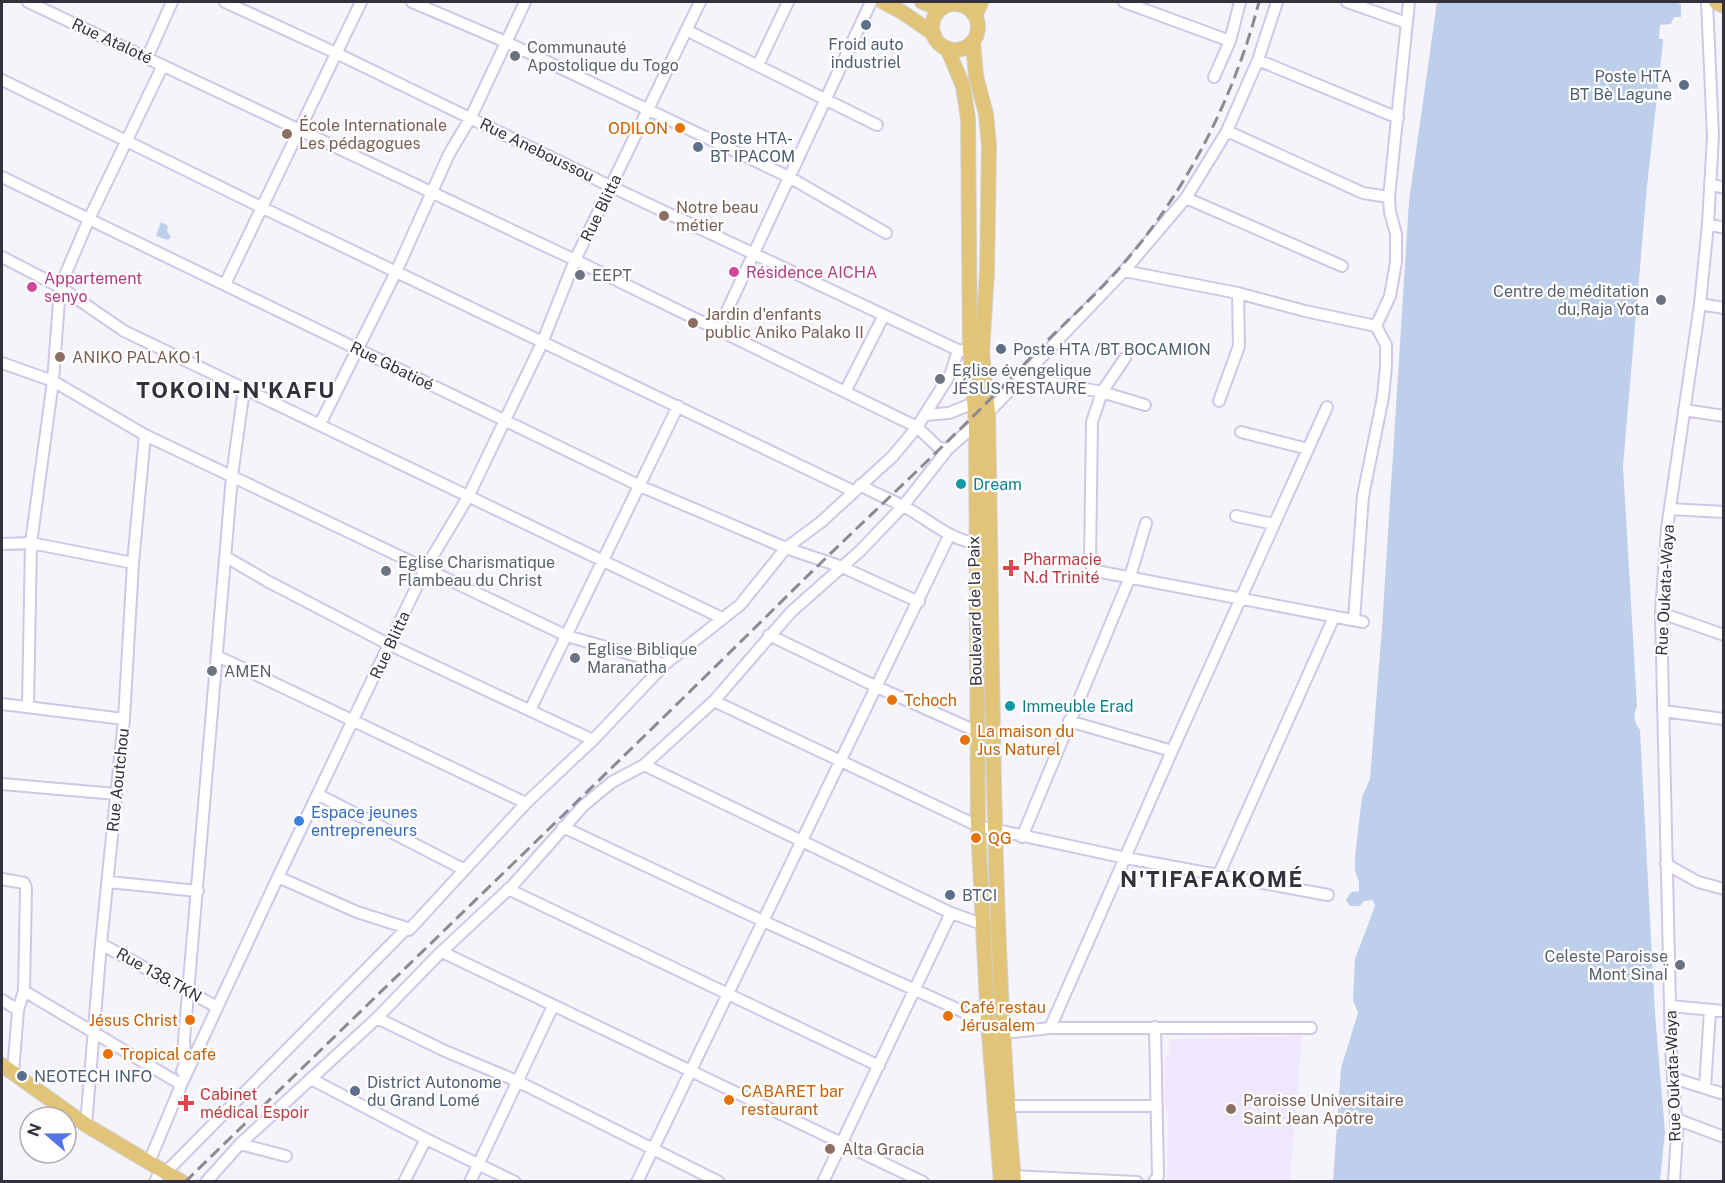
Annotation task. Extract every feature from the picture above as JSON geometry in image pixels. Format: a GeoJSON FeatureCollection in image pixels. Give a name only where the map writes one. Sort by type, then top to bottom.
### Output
{"type":"FeatureCollection","features":[{"type":"Feature","properties":{"kind":"main road"},"geometry":{"type":"LineString","coordinates":[[883,2],[934,34],[940,44],[958,50],[973,42],[978,27],[975,16],[967,8],[957,3],[941,9],[935,18],[934,34]]}},
{"type":"Feature","properties":{"kind":"main road"},"geometry":{"type":"LineString","coordinates":[[922,2],[941,9]]}},
{"type":"Feature","properties":{"kind":"main road"},"geometry":{"type":"LineString","coordinates":[[975,16],[981,2]]}},
{"type":"Feature","properties":{"kind":"main road"},"geometry":{"type":"LineString","coordinates":[[1716,2],[1724,6]]}},
{"type":"Feature","properties":{"kind":"main road","name":"Boulevard de la Paix"},"geometry":{"type":"LineString","coordinates":[[970,351],[988,225],[988,135],[986,114],[976,76],[973,42]]}},
{"type":"Feature","properties":{"kind":"main road","name":"Boulevard de la Paix"},"geometry":{"type":"LineString","coordinates":[[947,48],[958,70],[967,103],[970,351],[990,544],[993,830],[1008,1106],[1009,1180]]}},
{"type":"Feature","properties":{"kind":"main road"},"geometry":{"type":"LineString","coordinates":[[969,225],[988,225]]}},
{"type":"Feature","properties":{"kind":"main road","name":"Boulevard de la Paix"},"geometry":{"type":"LineString","coordinates":[[978,414],[975,544],[978,826],[988,1023],[1009,1180]]}},
{"type":"Feature","properties":{"kind":"main road"},"geometry":{"type":"LineString","coordinates":[[5,1071],[159,1174]]}},
{"type":"Feature","properties":{"kind":"main road"},"geometry":{"type":"LineString","coordinates":[[5,1071],[48,1105]]}},
{"type":"Feature","properties":{"kind":"main road"},"geometry":{"type":"LineString","coordinates":[[78,1126],[159,1174],[182,1182]]}},
{"type":"Feature","properties":{"kind":"street","name":"Rue Ataloté"},"geometry":{"type":"LineString","coordinates":[[28,2],[575,260],[917,428],[939,448],[948,449]]}},
{"type":"Feature","properties":{"kind":"street"},"geometry":{"type":"LineString","coordinates":[[147,58],[172,2]]}},
{"type":"Feature","properties":{"kind":"street","name":"Rue Aneboussou"},"geometry":{"type":"LineString","coordinates":[[225,2],[336,52],[612,187],[884,315],[970,351]]}},
{"type":"Feature","properties":{"kind":"street"},"geometry":{"type":"LineString","coordinates":[[225,284],[361,2]]}},
{"type":"Feature","properties":{"kind":"street"},"geometry":{"type":"LineString","coordinates":[[412,2],[506,42],[789,177],[886,233]]}},
{"type":"Feature","properties":{"kind":"street"},"geometry":{"type":"LineString","coordinates":[[320,424],[396,272],[449,154],[471,117],[525,2]]}},
{"type":"Feature","properties":{"kind":"street","name":"Rue Blitta"},"geometry":{"type":"LineString","coordinates":[[159,1174],[180,1083],[425,569],[468,497],[542,343],[575,260],[700,2]]}},
{"type":"Feature","properties":{"kind":"street"},"geometry":{"type":"LineString","coordinates":[[758,65],[788,2]]}},
{"type":"Feature","properties":{"kind":"street"},"geometry":{"type":"LineString","coordinates":[[718,330],[871,2]]}},
{"type":"Feature","properties":{"kind":"street"},"geometry":{"type":"LineString","coordinates":[[1124,2],[1148,5],[1230,41]]}},
{"type":"Feature","properties":{"kind":"street"},"geometry":{"type":"LineString","coordinates":[[1214,77],[1230,41],[1240,2]]}},
{"type":"Feature","properties":{"kind":"street"},"geometry":{"type":"LineString","coordinates":[[206,1182],[240,1144],[377,1018],[441,952],[508,889],[563,827],[604,788],[645,765],[714,701],[791,612],[842,567],[903,506],[978,414],[1024,377],[1124,271],[1186,198],[1227,131],[1258,60],[1277,2]]}},
{"type":"Feature","properties":{"kind":"street"},"geometry":{"type":"LineString","coordinates":[[1347,2],[1407,23]]}},
{"type":"Feature","properties":{"kind":"street"},"geometry":{"type":"LineString","coordinates":[[1376,326],[1390,296],[1396,262],[1396,234],[1390,212],[1389,197],[1409,2]]}},
{"type":"Feature","properties":{"kind":"street","name":"Rue Oukata-Waya"},"geometry":{"type":"LineString","coordinates":[[1674,1182],[1676,1119],[1670,1006],[1661,613],[1670,509],[1700,304],[1708,224],[1713,136],[1707,2]]}},
{"type":"Feature","properties":{"kind":"street"},"geometry":{"type":"LineString","coordinates":[[686,30],[877,124]]}},
{"type":"Feature","properties":{"kind":"street"},"geometry":{"type":"LineString","coordinates":[[1258,60],[1398,118]]}},
{"type":"Feature","properties":{"kind":"street"},"geometry":{"type":"LineString","coordinates":[[28,706],[31,543],[53,381],[60,287],[89,219],[163,66]]}},
{"type":"Feature","properties":{"kind":"street"},"geometry":{"type":"LineString","coordinates":[[2,80],[542,343],[857,488],[903,506],[950,536],[975,544],[990,544]]}},
{"type":"Feature","properties":{"kind":"street"},"geometry":{"type":"LineString","coordinates":[[1227,131],[1363,193],[1389,197]]}},
{"type":"Feature","properties":{"kind":"street","name":"Rue Gbatioé"},"geometry":{"type":"LineString","coordinates":[[2,177],[640,486],[786,548],[842,567],[919,602]]}},
{"type":"Feature","properties":{"kind":"street"},"geometry":{"type":"LineString","coordinates":[[1710,184],[1724,188]]}},
{"type":"Feature","properties":{"kind":"street"},"geometry":{"type":"LineString","coordinates":[[1186,198],[1342,266]]}},
{"type":"Feature","properties":{"kind":"street"},"geometry":{"type":"LineString","coordinates":[[1708,224],[1724,228]]}},
{"type":"Feature","properties":{"kind":"street"},"geometry":{"type":"LineString","coordinates":[[2,257],[60,287],[124,331],[722,618]]}},
{"type":"Feature","properties":{"kind":"street"},"geometry":{"type":"LineString","coordinates":[[1124,271],[1238,293],[1305,311],[1376,326]]}},
{"type":"Feature","properties":{"kind":"street"},"geometry":{"type":"LineString","coordinates":[[1219,401],[1239,346],[1238,293]]}},
{"type":"Feature","properties":{"kind":"street"},"geometry":{"type":"LineString","coordinates":[[1700,304],[1724,308]]}},
{"type":"Feature","properties":{"kind":"street"},"geometry":{"type":"LineString","coordinates":[[845,392],[884,315]]}},
{"type":"Feature","properties":{"kind":"street"},"geometry":{"type":"LineString","coordinates":[[1125,358],[1102,392],[1095,411],[1091,434],[1090,562],[1097,571],[1358,621],[1363,496],[1383,397],[1385,376],[1386,345],[1376,326]]}},
{"type":"Feature","properties":{"kind":"street"},"geometry":{"type":"LineString","coordinates":[[278,877],[357,912],[409,930],[526,803],[593,740],[665,664],[740,605],[786,548],[821,522],[893,456],[917,428],[951,373],[970,351]]}},
{"type":"Feature","properties":{"kind":"street"},"geometry":{"type":"LineString","coordinates":[[2,363],[53,381],[145,435],[567,636],[665,664]]}},
{"type":"Feature","properties":{"kind":"street"},"geometry":{"type":"LineString","coordinates":[[1024,377],[1102,392],[1145,405]]}},
{"type":"Feature","properties":{"kind":"street"},"geometry":{"type":"LineString","coordinates":[[24,991],[180,1083],[185,1063],[184,1040],[232,476],[244,389]]}},
{"type":"Feature","properties":{"kind":"street"},"geometry":{"type":"LineString","coordinates":[[530,710],[678,406]]}},
{"type":"Feature","properties":{"kind":"street"},"geometry":{"type":"LineString","coordinates":[[1050,1028],[1327,407]]}},
{"type":"Feature","properties":{"kind":"street"},"geometry":{"type":"LineString","coordinates":[[1684,410],[1724,416]]}},
{"type":"Feature","properties":{"kind":"street"},"geometry":{"type":"LineString","coordinates":[[925,415],[949,412],[978,414]]}},
{"type":"Feature","properties":{"kind":"street"},"geometry":{"type":"LineString","coordinates":[[1241,432],[1308,449]]}},
{"type":"Feature","properties":{"kind":"street","name":"Rue Aoutchou"},"geometry":{"type":"LineString","coordinates":[[86,1125],[101,944],[124,719],[133,563],[145,435]]}},
{"type":"Feature","properties":{"kind":"street"},"geometry":{"type":"LineString","coordinates":[[1670,509],[1724,512]]}},
{"type":"Feature","properties":{"kind":"street"},"geometry":{"type":"LineString","coordinates":[[1236,516],[1274,524]]}},
{"type":"Feature","properties":{"kind":"street"},"geometry":{"type":"LineString","coordinates":[[1022,837],[1130,577],[1146,523]]}},
{"type":"Feature","properties":{"kind":"street"},"geometry":{"type":"LineString","coordinates":[[637,1182],[950,536]]}},
{"type":"Feature","properties":{"kind":"street"},"geometry":{"type":"LineString","coordinates":[[2,544],[31,543],[133,563]]}},
{"type":"Feature","properties":{"kind":"street"},"geometry":{"type":"LineString","coordinates":[[226,557],[390,645],[593,740]]}},
{"type":"Feature","properties":{"kind":"street"},"geometry":{"type":"LineString","coordinates":[[1661,613],[1724,635]]}},
{"type":"Feature","properties":{"kind":"street"},"geometry":{"type":"LineString","coordinates":[[1219,874],[1334,617]]}},
{"type":"Feature","properties":{"kind":"street"},"geometry":{"type":"LineString","coordinates":[[769,635],[978,732]]}},
{"type":"Feature","properties":{"kind":"street"},"geometry":{"type":"LineString","coordinates":[[217,656],[526,803]]}},
{"type":"Feature","properties":{"kind":"street"},"geometry":{"type":"LineString","coordinates":[[714,701],[978,826],[1126,858],[1328,895]]}},
{"type":"Feature","properties":{"kind":"street"},"geometry":{"type":"LineString","coordinates":[[2,704],[124,719]]}},
{"type":"Feature","properties":{"kind":"street"},"geometry":{"type":"LineString","coordinates":[[1663,711],[1724,719]]}},
{"type":"Feature","properties":{"kind":"street"},"geometry":{"type":"LineString","coordinates":[[1069,721],[1172,752]]}},
{"type":"Feature","properties":{"kind":"street"},"geometry":{"type":"LineString","coordinates":[[645,765],[951,913],[982,924]]}},
{"type":"Feature","properties":{"kind":"street"},"geometry":{"type":"LineString","coordinates":[[2,784],[116,794]]}},
{"type":"Feature","properties":{"kind":"street"},"geometry":{"type":"LineString","coordinates":[[319,795],[463,869]]}},
{"type":"Feature","properties":{"kind":"street"},"geometry":{"type":"LineString","coordinates":[[563,827],[988,1023]]}},
{"type":"Feature","properties":{"kind":"street"},"geometry":{"type":"LineString","coordinates":[[1666,864],[1698,882],[1724,889]]}},
{"type":"Feature","properties":{"kind":"street"},"geometry":{"type":"LineString","coordinates":[[2,879],[24,883],[26,888],[24,991],[5,1071]]}},
{"type":"Feature","properties":{"kind":"street"},"geometry":{"type":"LineString","coordinates":[[109,882],[198,891]]}},
{"type":"Feature","properties":{"kind":"street"},"geometry":{"type":"LineString","coordinates":[[508,889],[879,1066]]}},
{"type":"Feature","properties":{"kind":"street"},"geometry":{"type":"LineString","coordinates":[[823,1182],[951,913]]}},
{"type":"Feature","properties":{"kind":"street"},"geometry":{"type":"LineString","coordinates":[[159,1174],[407,928]]}},
{"type":"Feature","properties":{"kind":"street","name":"Rue 138.TKN"},"geometry":{"type":"LineString","coordinates":[[101,944],[217,1007]]}},
{"type":"Feature","properties":{"kind":"street"},"geometry":{"type":"LineString","coordinates":[[441,952],[923,1182]]}},
{"type":"Feature","properties":{"kind":"street"},"geometry":{"type":"LineString","coordinates":[[2,1000],[18,1010]]}},
{"type":"Feature","properties":{"kind":"street"},"geometry":{"type":"LineString","coordinates":[[470,1182],[553,1006]]}},
{"type":"Feature","properties":{"kind":"street"},"geometry":{"type":"LineString","coordinates":[[1670,1006],[1724,1011]]}},
{"type":"Feature","properties":{"kind":"street"},"geometry":{"type":"LineString","coordinates":[[1705,1088],[1710,1011]]}},
{"type":"Feature","properties":{"kind":"street"},"geometry":{"type":"LineString","coordinates":[[377,1018],[445,1051],[517,1081],[719,1182]]}},
{"type":"Feature","properties":{"kind":"street"},"geometry":{"type":"LineString","coordinates":[[1154,1182],[1158,1176],[1155,1027]]}},
{"type":"Feature","properties":{"kind":"street"},"geometry":{"type":"LineString","coordinates":[[1003,1033],[1050,1028],[1311,1028]]}},
{"type":"Feature","properties":{"kind":"street"},"geometry":{"type":"LineString","coordinates":[[1673,1078],[1724,1095]]}},
{"type":"Feature","properties":{"kind":"street"},"geometry":{"type":"LineString","coordinates":[[311,1079],[515,1182]]}},
{"type":"Feature","properties":{"kind":"street"},"geometry":{"type":"LineString","coordinates":[[1008,1106],[1157,1106]]}},
{"type":"Feature","properties":{"kind":"street"},"geometry":{"type":"LineString","coordinates":[[1676,1119],[1724,1137]]}},
{"type":"Feature","properties":{"kind":"street"},"geometry":{"type":"LineString","coordinates":[[404,1182],[426,1138]]}},
{"type":"Feature","properties":{"kind":"street"},"geometry":{"type":"LineString","coordinates":[[240,1144],[286,1156]]}},
{"type":"Feature","properties":{"kind":"street"},"geometry":{"type":"LineString","coordinates":[[1009,1180],[1137,1182]]}},
{"type":"Feature","properties":{"kind":"shaded area","name":"Paroisse Universitaire Saint Jean Apôtre"},"geometry":{"type":"Polygon","coordinates":[[[1302,1036],[1290,1181],[1167,1181],[1168,1113],[1165,1105],[1164,1061],[1169,1051],[1170,1039],[1302,1036]]]}},
{"type":"Feature","properties":{"kind":"water"},"geometry":{"type":"Polygon","coordinates":[[[1437,2],[1677,2],[1681,5],[1681,17],[1674,17],[1671,24],[1660,25],[1659,39],[1663,39],[1663,43],[1647,186],[1623,466],[1637,706],[1635,719],[1640,730],[1655,1013],[1665,1132],[1660,1181],[1333,1181],[1341,1068],[1358,1013],[1353,1000],[1355,959],[1375,906],[1373,900],[1364,901],[1360,906],[1350,906],[1346,900],[1351,892],[1359,891],[1355,856],[1362,797],[1370,779],[1382,628],[1409,201],[1437,2]]]}},
{"type":"Feature","properties":{"kind":"water"},"geometry":{"type":"Polygon","coordinates":[[[161,222],[168,226],[167,231],[171,237],[168,240],[156,236],[161,222]]]}},
{"type":"Feature","properties":{"kind":"railway"},"geometry":{"type":"LineString","coordinates":[[185,1182],[937,451],[1117,271],[1164,211],[1204,145],[1236,74],[1259,2]]}},
{"type":"Feature","properties":{"kind":"place","name":"Froid auto industriel"},"geometry":{"type":"Point","coordinates":[866,25]}},
{"type":"Feature","properties":{"kind":"place","name":"Communauté Apostolique du Togo"},"geometry":{"type":"Point","coordinates":[515,56]}},
{"type":"Feature","properties":{"kind":"place","name":"Poste HTA BT Bè Lagune"},"geometry":{"type":"Point","coordinates":[1684,85]}},
{"type":"Feature","properties":{"kind":"place","name":"ODILON"},"geometry":{"type":"Point","coordinates":[680,128]}},
{"type":"Feature","properties":{"kind":"place","name":"École Internationale Les pédagogues"},"geometry":{"type":"Point","coordinates":[287,134]}},
{"type":"Feature","properties":{"kind":"place","name":"Poste HTA- BT IPACOM"},"geometry":{"type":"Point","coordinates":[698,147]}},
{"type":"Feature","properties":{"kind":"place","name":"Notre beau métier"},"geometry":{"type":"Point","coordinates":[664,216]}},
{"type":"Feature","properties":{"kind":"place","name":"Résidence AICHA"},"geometry":{"type":"Point","coordinates":[734,272]}},
{"type":"Feature","properties":{"kind":"place","name":"EEPT"},"geometry":{"type":"Point","coordinates":[580,275]}},
{"type":"Feature","properties":{"kind":"place","name":"Appartement senyo"},"geometry":{"type":"Point","coordinates":[32,287]}},
{"type":"Feature","properties":{"kind":"place","name":"Centre de méditation du,Raja Yota"},"geometry":{"type":"Point","coordinates":[1661,300]}},
{"type":"Feature","properties":{"kind":"place","name":"Jardin d'enfants public Aniko Palako II"},"geometry":{"type":"Point","coordinates":[693,323]}},
{"type":"Feature","properties":{"kind":"place","name":"Poste HTA /BT BOCAMION"},"geometry":{"type":"Point","coordinates":[1001,349]}},
{"type":"Feature","properties":{"kind":"place","name":"ANIKO PALAKO 1"},"geometry":{"type":"Point","coordinates":[60,357]}},
{"type":"Feature","properties":{"kind":"place","name":"Eglise évengelique JÉSUS RESTAURE"},"geometry":{"type":"Point","coordinates":[940,379]}},
{"type":"Feature","properties":{"kind":"place","name":"Dream"},"geometry":{"type":"Point","coordinates":[961,484]}},
{"type":"Feature","properties":{"kind":"place","name":"Pharmacie N.d Trinité"},"geometry":{"type":"Point","coordinates":[1011,568]}},
{"type":"Feature","properties":{"kind":"place","name":"Eglise Charismatique Flambeau du Christ"},"geometry":{"type":"Point","coordinates":[386,571]}},
{"type":"Feature","properties":{"kind":"place","name":"Eglise Biblique Maranatha"},"geometry":{"type":"Point","coordinates":[575,658]}},
{"type":"Feature","properties":{"kind":"place","name":"AMEN"},"geometry":{"type":"Point","coordinates":[212,671]}},
{"type":"Feature","properties":{"kind":"place","name":"Tchoch"},"geometry":{"type":"Point","coordinates":[892,700]}},
{"type":"Feature","properties":{"kind":"place","name":"Immeuble Erad"},"geometry":{"type":"Point","coordinates":[1010,706]}},
{"type":"Feature","properties":{"kind":"place","name":"La maison du Jus Naturel"},"geometry":{"type":"Point","coordinates":[965,740]}},
{"type":"Feature","properties":{"kind":"place","name":"Espace jeunes entrepreneurs"},"geometry":{"type":"Point","coordinates":[299,821]}},
{"type":"Feature","properties":{"kind":"place","name":"QG"},"geometry":{"type":"Point","coordinates":[976,838]}},
{"type":"Feature","properties":{"kind":"place","name":"BTCI"},"geometry":{"type":"Point","coordinates":[950,895]}},
{"type":"Feature","properties":{"kind":"place","name":"Celeste Paroisse Mont SinaÏ"},"geometry":{"type":"Point","coordinates":[1680,965]}},
{"type":"Feature","properties":{"kind":"place","name":"Café restau Jérusalem"},"geometry":{"type":"Point","coordinates":[948,1016]}},
{"type":"Feature","properties":{"kind":"place","name":"Jésus Christ"},"geometry":{"type":"Point","coordinates":[190,1020]}},
{"type":"Feature","properties":{"kind":"place","name":"Tropical cafe"},"geometry":{"type":"Point","coordinates":[108,1054]}},
{"type":"Feature","properties":{"kind":"place","name":"NEOTECH INFO"},"geometry":{"type":"Point","coordinates":[22,1076]}},
{"type":"Feature","properties":{"kind":"place","name":"District Autonome du Grand Lomé"},"geometry":{"type":"Point","coordinates":[355,1091]}},
{"type":"Feature","properties":{"kind":"place","name":"CABARET bar restaurant"},"geometry":{"type":"Point","coordinates":[729,1100]}},
{"type":"Feature","properties":{"kind":"place","name":"Cabinet médical Espoir"},"geometry":{"type":"Point","coordinates":[186,1103]}},
{"type":"Feature","properties":{"kind":"place","name":"Paroisse Universitaire Saint Jean Apôtre"},"geometry":{"type":"Point","coordinates":[1231,1109]}},
{"type":"Feature","properties":{"kind":"place","name":"Alta Gracia"},"geometry":{"type":"Point","coordinates":[830,1149]}},
{"type":"Feature","properties":{"kind":"district","name":"TOKOIN-N'KAFU"},"geometry":{"type":"Point","coordinates":[236,390]}},
{"type":"Feature","properties":{"kind":"district","name":"N'TIFAFAKOMÉ"},"geometry":{"type":"Point","coordinates":[1212,879]}}]}
